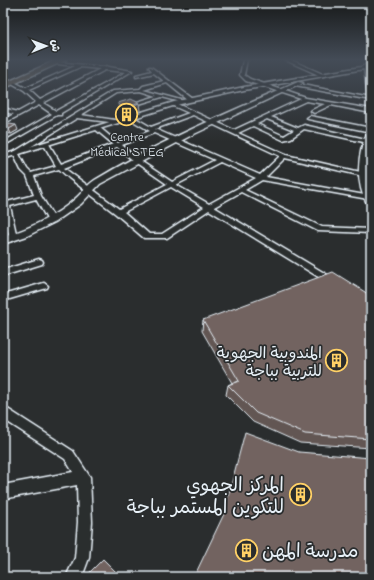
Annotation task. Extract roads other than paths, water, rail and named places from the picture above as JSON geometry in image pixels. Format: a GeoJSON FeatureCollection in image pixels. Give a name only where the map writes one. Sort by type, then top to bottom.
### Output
{"type":"FeatureCollection","features":[{"type":"Feature","properties":{"kind":"street"},"geometry":{"type":"LineString","coordinates":[[20,87],[56,114],[115,122]]}},
{"type":"Feature","properties":{"kind":"street"},"geometry":{"type":"LineString","coordinates":[[26,90],[32,87]]}},
{"type":"Feature","properties":{"kind":"street"},"geometry":{"type":"LineString","coordinates":[[5,123],[18,114],[70,87]]}},
{"type":"Feature","properties":{"kind":"street"},"geometry":{"type":"LineString","coordinates":[[3,144],[23,129],[56,114],[102,87]]}},
{"type":"Feature","properties":{"kind":"street"},"geometry":{"type":"LineString","coordinates":[[141,90],[145,87]]}},
{"type":"Feature","properties":{"kind":"street"},"geometry":{"type":"LineString","coordinates":[[174,87],[191,100]]}},
{"type":"Feature","properties":{"kind":"street"},"geometry":{"type":"LineString","coordinates":[[3,157],[47,145],[173,104],[258,87]]}},
{"type":"Feature","properties":{"kind":"street"},"geometry":{"type":"LineString","coordinates":[[266,87],[304,99],[371,111]]}},
{"type":"Feature","properties":{"kind":"street"},"geometry":{"type":"LineString","coordinates":[[3,241],[13,238],[51,219],[80,199],[87,189],[137,161],[211,123],[293,87]]}},
{"type":"Feature","properties":{"kind":"street"},"geometry":{"type":"LineString","coordinates":[[308,87],[371,99]]}},
{"type":"Feature","properties":{"kind":"street"},"geometry":{"type":"LineString","coordinates":[[16,153],[115,92],[141,90],[163,95],[182,102]]}},
{"type":"Feature","properties":{"kind":"street"},"geometry":{"type":"LineString","coordinates":[[129,106],[163,95]]}},
{"type":"Feature","properties":{"kind":"street"},"geometry":{"type":"LineString","coordinates":[[233,133],[304,99]]}},
{"type":"Feature","properties":{"kind":"street"},"geometry":{"type":"LineString","coordinates":[[173,104],[284,156],[363,174]]}},
{"type":"Feature","properties":{"kind":"street"},"geometry":{"type":"LineString","coordinates":[[314,111],[329,104]]}},
{"type":"Feature","properties":{"kind":"street"},"geometry":{"type":"LineString","coordinates":[[3,110],[18,114]]}},
{"type":"Feature","properties":{"kind":"street"},"geometry":{"type":"LineString","coordinates":[[30,175],[60,167],[119,145],[192,114]]}},
{"type":"Feature","properties":{"kind":"street"},"geometry":{"type":"LineString","coordinates":[[130,117],[152,130],[261,178],[369,200],[363,174],[364,154],[369,138],[306,128],[298,130],[288,138],[283,138],[252,124]]}},
{"type":"Feature","properties":{"kind":"street"},"geometry":{"type":"LineString","coordinates":[[266,117],[298,130]]}},
{"type":"Feature","properties":{"kind":"street"},"geometry":{"type":"LineString","coordinates":[[310,118],[371,130]]}},
{"type":"Feature","properties":{"kind":"street"},"geometry":{"type":"LineString","coordinates":[[97,128],[137,161],[172,185],[208,208],[342,287]]}},
{"type":"Feature","properties":{"kind":"street"},"geometry":{"type":"LineString","coordinates":[[47,145],[60,167],[78,183],[118,212],[146,236],[158,238],[164,236],[208,208],[261,178],[284,156]]}},
{"type":"Feature","properties":{"kind":"street"},"geometry":{"type":"LineString","coordinates":[[16,153],[24,170],[30,175],[38,196],[51,219]]}},
{"type":"Feature","properties":{"kind":"street"},"geometry":{"type":"LineString","coordinates":[[118,212],[219,160]]}},
{"type":"Feature","properties":{"kind":"street"},"geometry":{"type":"LineString","coordinates":[[241,190],[321,229],[338,231],[371,231]]}},
{"type":"Feature","properties":{"kind":"street"},"geometry":{"type":"LineString","coordinates":[[13,238],[4,204],[38,196]]}},
{"type":"Feature","properties":{"kind":"street"},"geometry":{"type":"LineString","coordinates":[[3,272],[39,262]]}},
{"type":"Feature","properties":{"kind":"street"},"geometry":{"type":"LineString","coordinates":[[3,298],[44,286]]}},
{"type":"Feature","properties":{"kind":"street"},"geometry":{"type":"LineString","coordinates":[[3,412],[69,455],[82,477],[85,522],[82,558],[74,577]]}},
{"type":"Feature","properties":{"kind":"street"},"geometry":{"type":"LineString","coordinates":[[3,492],[82,477]]}},
{"type":"Feature","properties":{"kind":"place","name":"Centre Médical STEG"},"geometry":{"type":"Point","coordinates":[127,114]}},
{"type":"Feature","properties":{"kind":"place","name":"المندوبية الجهوية للتربية بباجة"},"geometry":{"type":"Point","coordinates":[337,361]}},
{"type":"Feature","properties":{"kind":"place","name":"المركز الجهوي للتكوين المستمر بباجة"},"geometry":{"type":"Point","coordinates":[300,495]}},
{"type":"Feature","properties":{"kind":"place","name":"مدرسة المهن"},"geometry":{"type":"Point","coordinates":[247,550]}}]}
